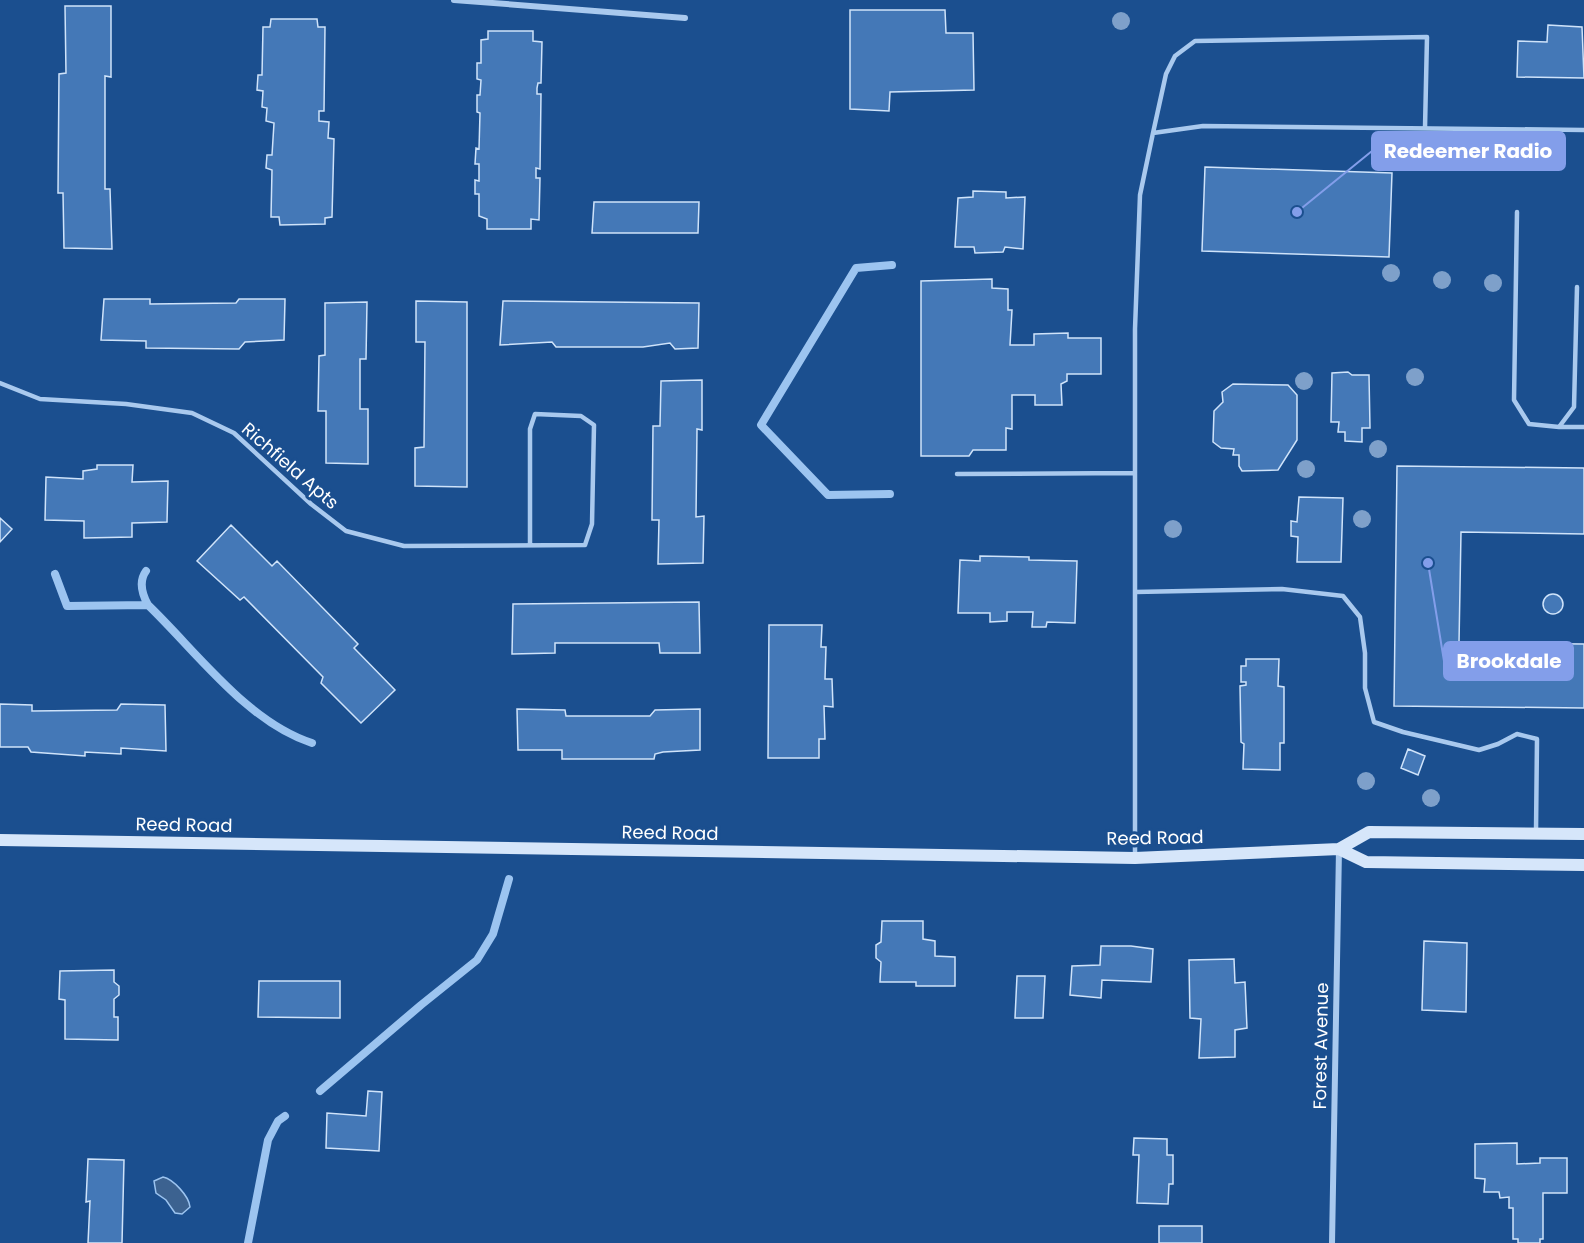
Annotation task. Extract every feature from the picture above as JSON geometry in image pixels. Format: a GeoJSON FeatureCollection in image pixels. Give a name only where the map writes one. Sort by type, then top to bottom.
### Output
{"type":"FeatureCollection","features":[{"type":"Feature","properties":{"kind":"main road","name":"Reed Road"},"geometry":{"type":"LineString","coordinates":[[0,840],[1135,858],[1339,849],[1369,832],[1584,834]]}},
{"type":"Feature","properties":{"kind":"main road","name":"Reed Road"},"geometry":{"type":"LineString","coordinates":[[1339,849],[1366,862],[1584,865]]}},
{"type":"Feature","properties":{"kind":"street"},"geometry":{"type":"LineString","coordinates":[[454,0],[685,18]]}},
{"type":"Feature","properties":{"kind":"street","name":"Forest Avenue"},"geometry":{"type":"LineString","coordinates":[[1332,1243],[1339,849]]}},
{"type":"Feature","properties":{"kind":"lane"},"geometry":{"type":"LineString","coordinates":[[1135,858],[1135,329],[1140,195],[1166,74],[1175,56],[1195,41],[1427,38],[1425,128]]}},
{"type":"Feature","properties":{"kind":"lane"},"geometry":{"type":"LineString","coordinates":[[1153,133],[1203,126],[1584,130]]}},
{"type":"Feature","properties":{"kind":"lane"},"geometry":{"type":"LineString","coordinates":[[1517,212],[1514,400],[1529,424],[1584,427]]}},
{"type":"Feature","properties":{"kind":"lane"},"geometry":{"type":"LineString","coordinates":[[1559,427],[1574,407],[1577,287]]}},
{"type":"Feature","properties":{"kind":"lane","name":"Richfield Apts"},"geometry":{"type":"LineString","coordinates":[[0,383],[40,399],[126,404],[192,413],[234,433],[311,504],[346,531],[404,546],[585,545],[592,524],[594,425],[581,416],[535,414],[530,429],[530,545]]}},
{"type":"Feature","properties":{"kind":"lane"},"geometry":{"type":"LineString","coordinates":[[957,474],[1135,473]]}},
{"type":"Feature","properties":{"kind":"lane"},"geometry":{"type":"LineString","coordinates":[[1135,592],[1282,589],[1343,596],[1360,617],[1365,653],[1365,688],[1374,722],[1403,732],[1479,750],[1498,744],[1516,734],[1537,739],[1536,834]]}},
{"type":"Feature","properties":{"kind":"water"},"geometry":{"type":"Polygon","coordinates":[[[163,1177],[176,1184],[187,1198],[190,1207],[182,1214],[175,1213],[166,1200],[156,1193],[154,1181],[163,1177]]]}},
{"type":"Feature","properties":{"kind":"building"},"geometry":{"type":"Polygon","coordinates":[[[65,6],[111,6],[111,77],[105,76],[105,189],[110,189],[112,249],[64,248],[63,193],[58,193],[59,74],[66,73],[65,6]]]}},
{"type":"Feature","properties":{"kind":"building"},"geometry":{"type":"Polygon","coordinates":[[[850,10],[945,10],[946,33],[973,33],[974,90],[890,92],[889,111],[850,109],[850,10]]]}},
{"type":"Feature","properties":{"kind":"building"},"geometry":{"type":"Polygon","coordinates":[[[271,19],[317,19],[318,27],[325,27],[324,111],[319,111],[319,121],[329,122],[328,138],[334,139],[332,217],[325,218],[325,224],[280,225],[279,217],[271,217],[272,170],[266,168],[267,155],[272,155],[274,123],[266,121],[267,108],[262,107],[263,91],[257,90],[258,75],[262,75],[263,27],[270,27],[271,19]]]}},
{"type":"Feature","properties":{"kind":"building"},"geometry":{"type":"Polygon","coordinates":[[[1548,25],[1582,27],[1584,78],[1517,77],[1518,41],[1547,42],[1548,25]]]}},
{"type":"Feature","properties":{"kind":"building"},"geometry":{"type":"Polygon","coordinates":[[[488,31],[533,31],[533,41],[542,42],[541,83],[538,83],[537,88],[537,94],[541,94],[540,169],[536,168],[536,178],[540,178],[539,220],[531,219],[531,229],[487,229],[487,219],[479,216],[479,194],[475,194],[475,180],[479,181],[479,164],[475,164],[476,148],[479,149],[480,113],[477,112],[477,95],[480,95],[481,80],[477,79],[477,63],[481,63],[481,40],[488,39],[488,31]]]}},
{"type":"Feature","properties":{"kind":"building"},"geometry":{"type":"Polygon","coordinates":[[[1205,167],[1392,173],[1389,257],[1202,251],[1205,167]]]}},
{"type":"Feature","properties":{"kind":"building"},"geometry":{"type":"Polygon","coordinates":[[[973,191],[1006,192],[1006,198],[1025,197],[1023,249],[1005,247],[1003,252],[975,253],[974,247],[955,247],[958,198],[973,197],[973,191]]]}},
{"type":"Feature","properties":{"kind":"building"},"geometry":{"type":"Polygon","coordinates":[[[594,202],[699,202],[698,233],[592,233],[594,202]]]}},
{"type":"Feature","properties":{"kind":"building"},"geometry":{"type":"Polygon","coordinates":[[[992,279],[992,288],[1008,289],[1008,310],[1012,310],[1010,345],[1034,345],[1034,334],[1068,333],[1068,338],[1101,338],[1101,374],[1067,374],[1067,381],[1061,384],[1062,405],[1035,405],[1035,395],[1012,395],[1012,429],[1006,428],[1006,450],[973,450],[969,456],[921,456],[921,281],[992,279]]]}},
{"type":"Feature","properties":{"kind":"building"},"geometry":{"type":"Polygon","coordinates":[[[104,299],[150,299],[150,304],[236,303],[239,299],[285,299],[284,340],[245,342],[239,349],[146,348],[146,341],[101,340],[104,299]]]}},
{"type":"Feature","properties":{"kind":"building"},"geometry":{"type":"Polygon","coordinates":[[[416,301],[467,302],[467,487],[415,486],[415,448],[424,447],[425,342],[416,342],[416,301]]]}},
{"type":"Feature","properties":{"kind":"building"},"geometry":{"type":"Polygon","coordinates":[[[503,301],[699,303],[698,348],[675,349],[670,343],[643,347],[556,347],[552,342],[500,345],[503,301]]]}},
{"type":"Feature","properties":{"kind":"building"},"geometry":{"type":"Polygon","coordinates":[[[367,302],[366,359],[360,359],[360,409],[368,409],[368,464],[326,463],[326,411],[318,411],[319,356],[325,355],[325,303],[367,302]]]}},
{"type":"Feature","properties":{"kind":"building"},"geometry":{"type":"Polygon","coordinates":[[[1348,372],[1352,375],[1369,375],[1370,428],[1362,428],[1362,442],[1345,441],[1345,432],[1338,432],[1339,422],[1331,422],[1332,373],[1348,372]]]}},
{"type":"Feature","properties":{"kind":"building"},"geometry":{"type":"Polygon","coordinates":[[[702,380],[702,430],[697,429],[696,517],[704,516],[703,563],[658,564],[659,520],[652,520],[653,426],[660,426],[661,381],[702,380]]]}},
{"type":"Feature","properties":{"kind":"building"},"geometry":{"type":"Polygon","coordinates":[[[1233,384],[1288,385],[1297,395],[1297,440],[1278,470],[1242,471],[1239,466],[1239,455],[1233,455],[1234,449],[1221,448],[1213,442],[1214,411],[1223,402],[1222,392],[1233,384]]]}},
{"type":"Feature","properties":{"kind":"building"},"geometry":{"type":"Polygon","coordinates":[[[97,465],[133,465],[132,482],[168,481],[167,522],[132,523],[132,537],[84,538],[84,521],[45,520],[46,477],[83,479],[83,471],[97,469],[97,465]]]}},
{"type":"Feature","properties":{"kind":"building"},"geometry":{"type":"Polygon","coordinates":[[[1397,466],[1584,468],[1584,534],[1461,532],[1459,643],[1584,644],[1584,708],[1394,706],[1397,466]]]}},
{"type":"Feature","properties":{"kind":"building"},"geometry":{"type":"Polygon","coordinates":[[[1299,497],[1343,498],[1341,562],[1297,562],[1298,537],[1291,536],[1291,521],[1297,522],[1299,497]]]}},
{"type":"Feature","properties":{"kind":"building"},"geometry":{"type":"Polygon","coordinates":[[[0,518],[12,529],[0,542],[0,518]]]}},
{"type":"Feature","properties":{"kind":"building"},"geometry":{"type":"Polygon","coordinates":[[[231,525],[272,566],[277,561],[358,644],[354,648],[395,690],[361,723],[321,683],[323,677],[244,597],[240,600],[197,561],[231,525]]]}},
{"type":"Feature","properties":{"kind":"building"},"geometry":{"type":"Polygon","coordinates":[[[980,556],[1077,561],[1075,623],[1047,622],[1046,627],[1032,627],[1033,612],[1007,612],[1007,621],[990,622],[990,613],[958,613],[960,560],[980,561],[980,556]]]}},
{"type":"Feature","properties":{"kind":"building"},"geometry":{"type":"Polygon","coordinates":[[[1553,594],[1560,597],[1563,604],[1560,611],[1553,614],[1546,611],[1543,604],[1546,597],[1553,594]]]}},
{"type":"Feature","properties":{"kind":"building"},"geometry":{"type":"Polygon","coordinates":[[[699,602],[700,653],[660,653],[659,643],[555,643],[555,653],[512,654],[513,604],[699,602]]]}},
{"type":"Feature","properties":{"kind":"building"},"geometry":{"type":"Polygon","coordinates":[[[769,625],[822,625],[821,647],[826,647],[825,679],[832,679],[833,707],[824,706],[825,739],[819,739],[819,758],[768,758],[769,625]]]}},
{"type":"Feature","properties":{"kind":"building"},"geometry":{"type":"Polygon","coordinates":[[[1246,659],[1279,659],[1278,686],[1284,687],[1284,743],[1280,743],[1280,770],[1243,769],[1244,744],[1241,742],[1240,686],[1246,685],[1246,682],[1241,682],[1241,666],[1246,666],[1246,659]]]}},
{"type":"Feature","properties":{"kind":"building"},"geometry":{"type":"Polygon","coordinates":[[[0,704],[32,705],[32,711],[117,710],[121,704],[165,705],[166,751],[121,748],[121,754],[85,752],[85,756],[31,752],[28,747],[0,747],[0,704]]]}},
{"type":"Feature","properties":{"kind":"building"},"geometry":{"type":"Polygon","coordinates":[[[517,709],[565,710],[566,716],[650,716],[655,710],[700,709],[700,750],[663,752],[655,754],[654,759],[562,759],[562,750],[518,750],[517,709]]]}},
{"type":"Feature","properties":{"kind":"building"},"geometry":{"type":"Polygon","coordinates":[[[1408,749],[1425,756],[1418,775],[1401,768],[1408,749]]]}},
{"type":"Feature","properties":{"kind":"building"},"geometry":{"type":"Polygon","coordinates":[[[882,921],[923,921],[923,939],[935,941],[935,956],[955,957],[955,986],[916,986],[916,982],[880,982],[881,962],[876,958],[876,945],[881,942],[882,921]]]}},
{"type":"Feature","properties":{"kind":"building"},"geometry":{"type":"Polygon","coordinates":[[[1424,941],[1467,943],[1466,1012],[1422,1010],[1424,941]]]}},
{"type":"Feature","properties":{"kind":"building"},"geometry":{"type":"Polygon","coordinates":[[[1101,946],[1153,949],[1151,982],[1102,980],[1101,998],[1070,995],[1072,966],[1100,965],[1101,946]]]}},
{"type":"Feature","properties":{"kind":"building"},"geometry":{"type":"Polygon","coordinates":[[[1234,959],[1235,983],[1245,982],[1247,1028],[1235,1030],[1235,1057],[1199,1058],[1201,1019],[1190,1018],[1189,960],[1234,959]]]}},
{"type":"Feature","properties":{"kind":"building"},"geometry":{"type":"Polygon","coordinates":[[[114,970],[114,982],[119,986],[119,995],[114,999],[114,1017],[118,1017],[118,1040],[65,1039],[65,1000],[59,999],[60,971],[114,970]]]}},
{"type":"Feature","properties":{"kind":"building"},"geometry":{"type":"Polygon","coordinates":[[[1017,976],[1045,976],[1043,1018],[1015,1018],[1017,976]]]}},
{"type":"Feature","properties":{"kind":"building"},"geometry":{"type":"Polygon","coordinates":[[[259,981],[340,981],[340,1018],[258,1017],[259,981]]]}},
{"type":"Feature","properties":{"kind":"building"},"geometry":{"type":"Polygon","coordinates":[[[368,1091],[382,1092],[379,1151],[326,1148],[327,1113],[366,1116],[368,1091]]]}},
{"type":"Feature","properties":{"kind":"building"},"geometry":{"type":"Polygon","coordinates":[[[1134,1138],[1167,1139],[1167,1155],[1173,1155],[1173,1184],[1169,1184],[1168,1204],[1137,1203],[1139,1155],[1133,1155],[1134,1138]]]}},
{"type":"Feature","properties":{"kind":"building"},"geometry":{"type":"Polygon","coordinates":[[[1517,1143],[1517,1164],[1540,1163],[1540,1158],[1567,1158],[1567,1193],[1543,1193],[1543,1239],[1540,1239],[1540,1243],[1518,1243],[1518,1239],[1513,1239],[1513,1208],[1509,1208],[1509,1197],[1500,1198],[1499,1192],[1484,1192],[1485,1179],[1475,1178],[1475,1144],[1517,1143]]]}},
{"type":"Feature","properties":{"kind":"building"},"geometry":{"type":"Polygon","coordinates":[[[88,1159],[124,1160],[122,1243],[88,1243],[90,1201],[86,1202],[88,1159]]]}},
{"type":"Feature","properties":{"kind":"building"},"geometry":{"type":"Polygon","coordinates":[[[1159,1226],[1202,1226],[1202,1243],[1159,1243],[1159,1226]]]}},
{"type":"Feature","properties":{"kind":"waterway"},"geometry":{"type":"LineString","coordinates":[[890,494],[828,495],[761,425],[856,268],[892,265]]}},
{"type":"Feature","properties":{"kind":"waterway"},"geometry":{"type":"LineString","coordinates":[[146,571],[142,579],[142,588],[148,605],[244,702],[288,733],[312,743]]}},
{"type":"Feature","properties":{"kind":"waterway"},"geometry":{"type":"LineString","coordinates":[[55,574],[67,606],[148,605]]}},
{"type":"Feature","properties":{"kind":"waterway"},"geometry":{"type":"LineString","coordinates":[[320,1091],[477,960],[493,934],[509,879]]}},
{"type":"Feature","properties":{"kind":"waterway"},"geometry":{"type":"LineString","coordinates":[[248,1243],[268,1140],[278,1121],[285,1116]]}},
{"type":"Feature","properties":{"kind":"place","name":"Redeemer Radio"},"geometry":{"type":"Point","coordinates":[1297,212]}},
{"type":"Feature","properties":{"kind":"place","name":"Brookdale"},"geometry":{"type":"Point","coordinates":[1428,563]}}]}
